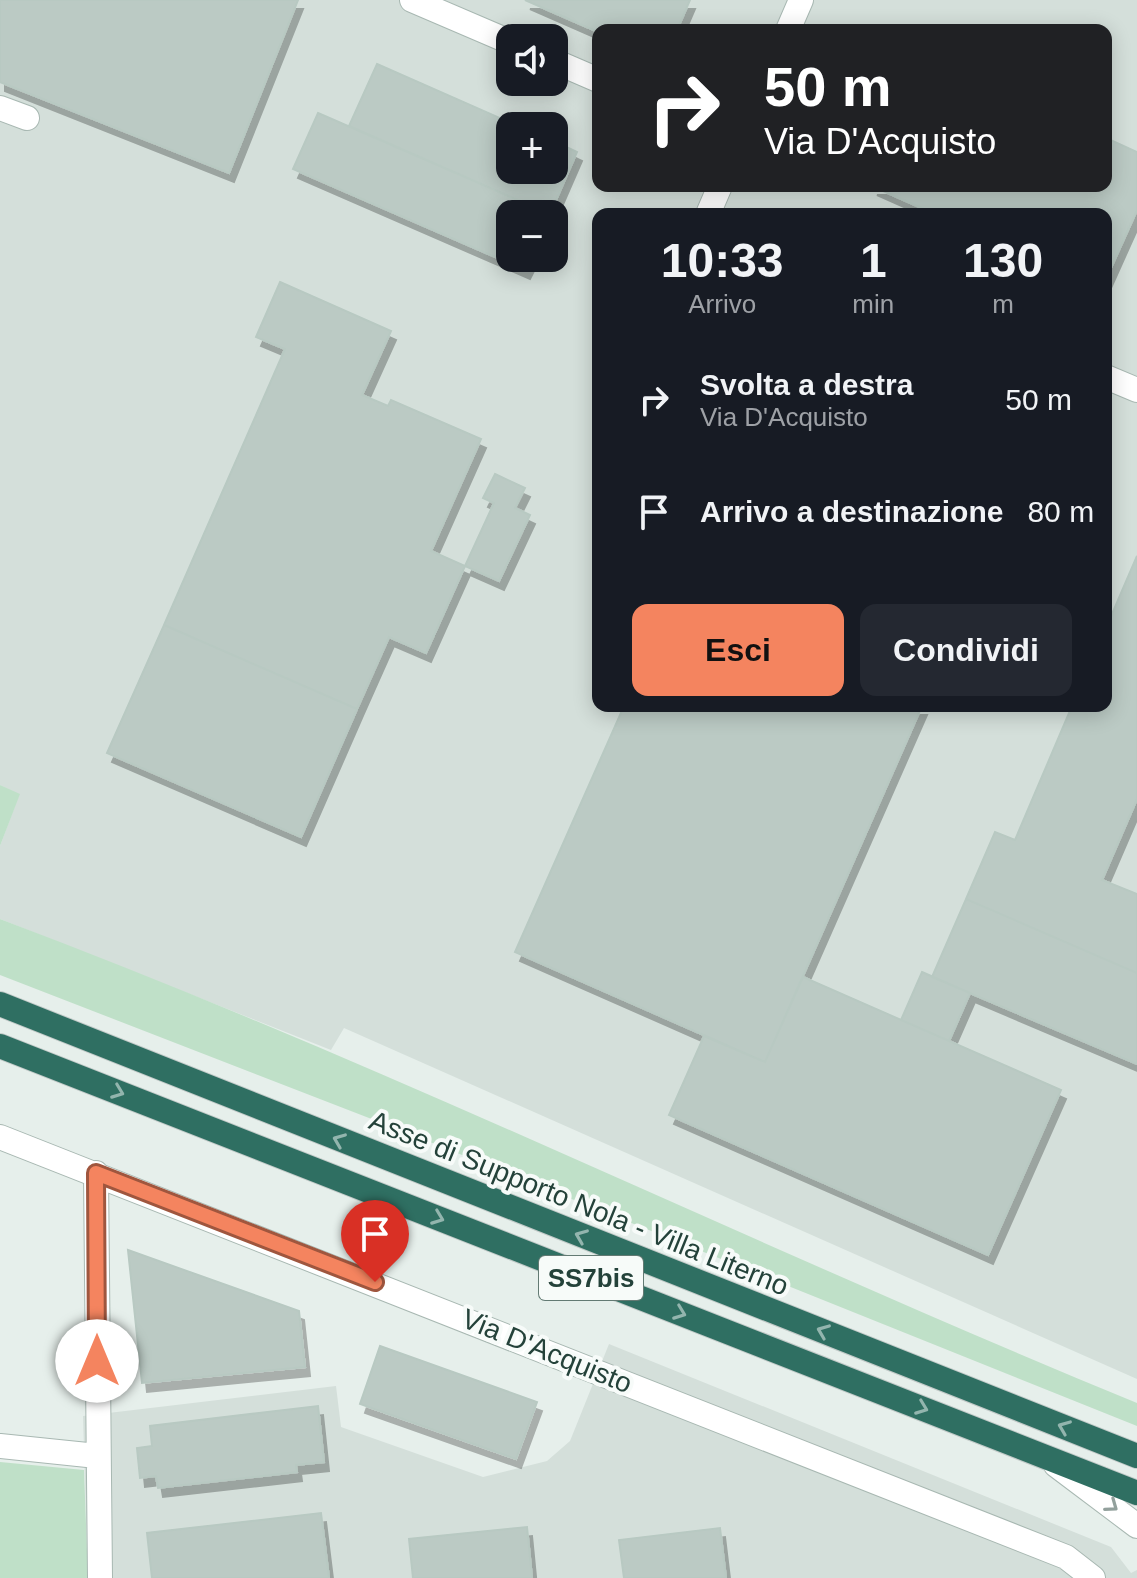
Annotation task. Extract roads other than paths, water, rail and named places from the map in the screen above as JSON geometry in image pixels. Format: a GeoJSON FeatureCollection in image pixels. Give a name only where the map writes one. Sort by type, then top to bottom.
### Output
{"type":"FeatureCollection","features":[{"type":"Feature","properties":{"kind":"highway","name":"Asse di Supporto Nola - Villa Literno"},"geometry":{"type":"LineString","coordinates":[[4,1006],[1137,1456]]}},
{"type":"Feature","properties":{"kind":"highway","name":"SS7bis"},"geometry":{"type":"LineString","coordinates":[[0,1046],[1137,1493]]}},
{"type":"Feature","properties":{"kind":"street"},"geometry":{"type":"LineString","coordinates":[[412,0],[496,36]]}},
{"type":"Feature","properties":{"kind":"street"},"geometry":{"type":"LineString","coordinates":[[791,24],[801,0]]}},
{"type":"Feature","properties":{"kind":"street"},"geometry":{"type":"LineString","coordinates":[[568,67],[592,77]]}},
{"type":"Feature","properties":{"kind":"street"},"geometry":{"type":"LineString","coordinates":[[0,108],[27,118]]}},
{"type":"Feature","properties":{"kind":"street"},"geometry":{"type":"LineString","coordinates":[[1112,380],[1137,390]]}},
{"type":"Feature","properties":{"kind":"street","name":"Via D'Acquisto"},"geometry":{"type":"LineString","coordinates":[[0,1137],[1066,1557],[1092,1576]]}},
{"type":"Feature","properties":{"kind":"street"},"geometry":{"type":"LineString","coordinates":[[96,1173],[100,1578]]}},
{"type":"Feature","properties":{"kind":"street"},"geometry":{"type":"LineString","coordinates":[[0,1446],[97,1456]]}},
{"type":"Feature","properties":{"kind":"street"},"geometry":{"type":"LineString","coordinates":[[1041,1454],[1137,1526]]}}]}
